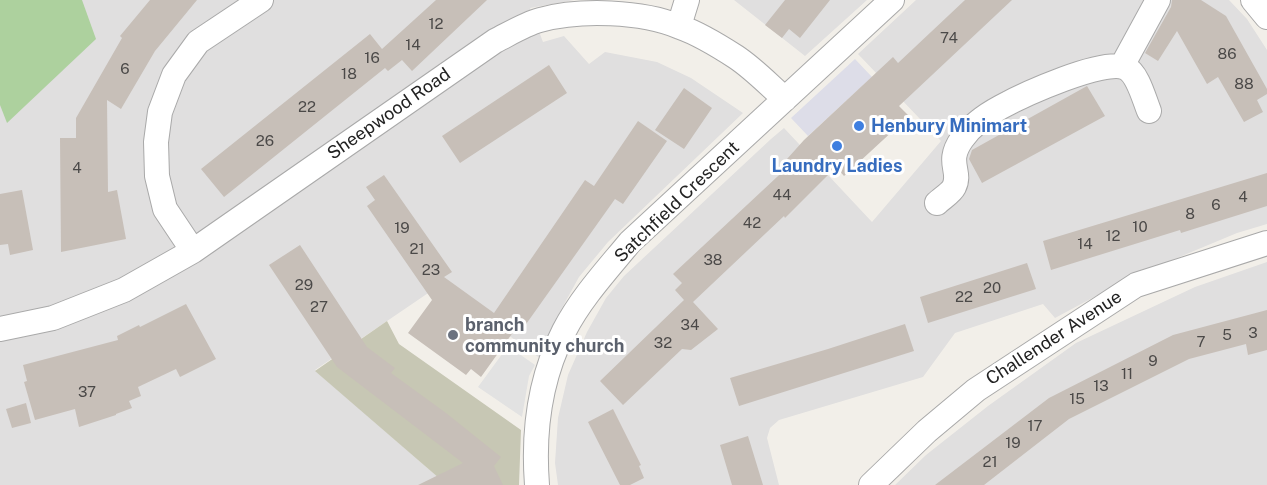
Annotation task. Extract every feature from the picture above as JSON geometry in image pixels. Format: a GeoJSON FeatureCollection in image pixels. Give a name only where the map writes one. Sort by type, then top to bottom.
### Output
{"type":"FeatureCollection","features":[{"type":"Feature","properties":{"kind":"street"},"geometry":{"type":"LineString","coordinates":[[193,251],[165,209],[157,177],[156,142],[160,112],[174,75],[198,42],[261,0]]}},
{"type":"Feature","properties":{"kind":"street"},"geometry":{"type":"LineString","coordinates":[[679,26],[687,0]]}},
{"type":"Feature","properties":{"kind":"street","name":"Satchfield Crescent"},"geometry":{"type":"LineString","coordinates":[[537,485],[537,432],[544,383],[564,331],[592,287],[630,242],[892,0]]}},
{"type":"Feature","properties":{"kind":"street"},"geometry":{"type":"LineString","coordinates":[[1122,66],[1158,0]]}},
{"type":"Feature","properties":{"kind":"street"},"geometry":{"type":"LineString","coordinates":[[1252,0],[1267,17]]}},
{"type":"Feature","properties":{"kind":"street","name":"Sheepwood Road"},"geometry":{"type":"LineString","coordinates":[[0,329],[53,318],[124,290],[193,251],[495,41],[538,20],[571,14],[612,14],[652,19],[679,26],[708,40],[738,59],[785,99]]}},
{"type":"Feature","properties":{"kind":"street"},"geometry":{"type":"LineString","coordinates":[[937,203],[954,188],[956,178],[953,153],[963,138],[979,122],[1000,107],[1064,78],[1097,68],[1122,66],[1131,71],[1149,111]]}},
{"type":"Feature","properties":{"kind":"street","name":"Challender Avenue"},"geometry":{"type":"LineString","coordinates":[[872,485],[927,431],[976,390],[1136,285],[1267,243]]}},
{"type":"Feature","properties":{"kind":"shaded area"},"geometry":{"type":"Polygon","coordinates":[[[75,0],[574,0],[530,8],[543,42],[564,36],[589,64],[605,52],[657,62],[691,78],[743,113],[608,242],[579,277],[557,317],[541,359],[440,285],[315,370],[447,485],[0,485],[0,90],[75,0]]]}},
{"type":"Feature","properties":{"kind":"shaded area"},"geometry":{"type":"Polygon","coordinates":[[[734,0],[867,0],[805,56],[734,0]]]}},
{"type":"Feature","properties":{"kind":"shaded area"},"geometry":{"type":"Polygon","coordinates":[[[916,0],[1229,0],[1247,19],[1267,50],[1267,224],[1237,233],[1165,263],[1120,283],[1055,318],[1043,304],[955,333],[923,377],[779,420],[770,428],[767,438],[779,485],[558,485],[555,463],[558,418],[568,375],[587,332],[606,298],[624,276],[771,139],[784,128],[872,222],[941,141],[858,54],[916,0]]]}},
{"type":"Feature","properties":{"kind":"shaded area"},"geometry":{"type":"Polygon","coordinates":[[[855,59],[872,77],[808,136],[791,118],[855,59]]]}},
{"type":"Feature","properties":{"kind":"shaded area"},"geometry":{"type":"Polygon","coordinates":[[[1267,262],[1267,485],[895,485],[926,455],[988,406],[1076,343],[1195,287],[1267,262]]]}},
{"type":"Feature","properties":{"kind":"shaded area"},"geometry":{"type":"Polygon","coordinates":[[[387,321],[399,344],[521,430],[519,485],[447,485],[315,371],[387,321]]]}},
{"type":"Feature","properties":{"kind":"shaded area"},"geometry":{"type":"Polygon","coordinates":[[[508,346],[535,365],[529,376],[522,417],[478,387],[508,346]]]}},
{"type":"Feature","properties":{"kind":"green space"},"geometry":{"type":"Polygon","coordinates":[[[0,0],[82,0],[96,39],[7,123],[0,105],[0,0]]]}},
{"type":"Feature","properties":{"kind":"building"},"geometry":{"type":"Polygon","coordinates":[[[150,0],[197,0],[155,51],[121,109],[107,100],[108,192],[117,190],[126,239],[61,252],[60,138],[76,138],[76,118],[122,38],[120,36],[150,0]]]}},
{"type":"Feature","properties":{"kind":"building"},"geometry":{"type":"Polygon","coordinates":[[[436,0],[487,0],[412,71],[402,60],[388,71],[385,68],[224,197],[201,169],[370,34],[382,49],[436,0]]]}},
{"type":"Feature","properties":{"kind":"building"},"geometry":{"type":"Polygon","coordinates":[[[785,0],[830,0],[800,38],[789,29],[782,38],[765,25],[785,0]]]}},
{"type":"Feature","properties":{"kind":"building"},"geometry":{"type":"Polygon","coordinates":[[[965,0],[1012,0],[899,106],[909,116],[844,176],[836,167],[785,218],[784,216],[693,302],[718,329],[691,350],[682,349],[623,405],[600,381],[684,300],[675,290],[682,283],[673,274],[792,163],[787,159],[804,140],[893,57],[898,63],[965,0]]]}},
{"type":"Feature","properties":{"kind":"building"},"geometry":{"type":"Polygon","coordinates":[[[1172,0],[1201,0],[1226,16],[1267,89],[1267,94],[1257,100],[1263,112],[1244,122],[1218,77],[1207,84],[1177,31],[1158,61],[1145,53],[1171,7],[1172,0]]]}},
{"type":"Feature","properties":{"kind":"building"},"geometry":{"type":"Polygon","coordinates":[[[549,65],[567,93],[460,163],[442,136],[549,65]]]}},
{"type":"Feature","properties":{"kind":"building"},"geometry":{"type":"Polygon","coordinates":[[[1087,86],[1105,116],[982,183],[969,159],[972,150],[1087,86]]]}},
{"type":"Feature","properties":{"kind":"building"},"geometry":{"type":"Polygon","coordinates":[[[684,88],[712,108],[684,149],[655,130],[684,88]]]}},
{"type":"Feature","properties":{"kind":"building"},"geometry":{"type":"Polygon","coordinates":[[[638,121],[667,141],[623,204],[615,199],[524,327],[519,324],[481,377],[471,369],[466,375],[408,333],[432,300],[367,206],[375,200],[366,187],[384,175],[452,272],[444,277],[494,313],[585,180],[594,186],[638,121]]]}},
{"type":"Feature","properties":{"kind":"building"},"geometry":{"type":"Polygon","coordinates":[[[1267,173],[1267,206],[1051,270],[1043,241],[1267,173]]]}},
{"type":"Feature","properties":{"kind":"building"},"geometry":{"type":"Polygon","coordinates":[[[22,190],[33,250],[10,255],[8,244],[0,245],[0,194],[22,190]]]}},
{"type":"Feature","properties":{"kind":"building"},"geometry":{"type":"Polygon","coordinates":[[[300,245],[367,347],[395,368],[391,373],[501,457],[494,466],[503,485],[418,485],[463,463],[337,367],[269,265],[300,245]]]}},
{"type":"Feature","properties":{"kind":"building"},"geometry":{"type":"Polygon","coordinates":[[[1027,263],[1036,289],[928,323],[920,297],[1027,263]]]}},
{"type":"Feature","properties":{"kind":"building"},"geometry":{"type":"Polygon","coordinates":[[[186,304],[216,359],[180,377],[176,369],[138,387],[141,396],[129,401],[132,408],[116,415],[79,427],[75,409],[35,420],[24,382],[27,381],[23,365],[118,340],[117,336],[186,304]]]}},
{"type":"Feature","properties":{"kind":"building"},"geometry":{"type":"Polygon","coordinates":[[[1267,310],[1267,350],[1248,355],[1246,344],[1189,359],[1069,419],[984,485],[935,485],[1049,398],[1173,335],[1267,310]]]}},
{"type":"Feature","properties":{"kind":"building"},"geometry":{"type":"Polygon","coordinates":[[[905,324],[914,351],[739,406],[730,378],[905,324]]]}},
{"type":"Feature","properties":{"kind":"building"},"geometry":{"type":"Polygon","coordinates":[[[26,403],[31,423],[12,428],[6,409],[26,403]]]}},
{"type":"Feature","properties":{"kind":"building"},"geometry":{"type":"Polygon","coordinates":[[[613,409],[641,465],[639,466],[644,478],[630,485],[620,485],[588,422],[613,409]]]}},
{"type":"Feature","properties":{"kind":"building"},"geometry":{"type":"Polygon","coordinates":[[[748,436],[763,485],[732,485],[720,445],[748,436]]]}},
{"type":"Feature","properties":{"kind":"place","name":"Henbury Minimart"},"geometry":{"type":"Point","coordinates":[859,126]}},
{"type":"Feature","properties":{"kind":"place","name":"Laundry Ladies"},"geometry":{"type":"Point","coordinates":[837,146]}},
{"type":"Feature","properties":{"kind":"place","name":"branch community church"},"geometry":{"type":"Point","coordinates":[453,335]}}]}
